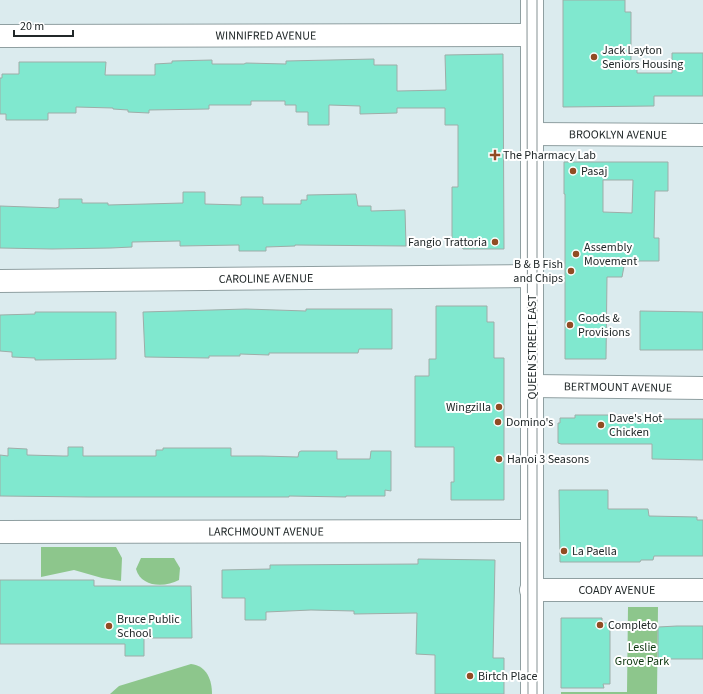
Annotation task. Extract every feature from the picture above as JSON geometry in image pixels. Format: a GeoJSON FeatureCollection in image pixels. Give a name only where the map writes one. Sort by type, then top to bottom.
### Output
{"type":"FeatureCollection","features":[{"type":"Feature","properties":{"kind":"street","name":"QUEEN STREET EAST"},"geometry":{"type":"LineString","coordinates":[[532,0],[532,694]]}},
{"type":"Feature","properties":{"kind":"street","name":"WINNIFRED AVENUE"},"geometry":{"type":"LineString","coordinates":[[0,36],[532,34]]}},
{"type":"Feature","properties":{"kind":"street","name":"BROOKLYN AVENUE"},"geometry":{"type":"LineString","coordinates":[[532,134],[703,135]]}},
{"type":"Feature","properties":{"kind":"street","name":"CAROLINE AVENUE"},"geometry":{"type":"LineString","coordinates":[[0,281],[532,276]]}},
{"type":"Feature","properties":{"kind":"street","name":"BERTMOUNT AVENUE"},"geometry":{"type":"LineString","coordinates":[[533,386],[703,388]]}},
{"type":"Feature","properties":{"kind":"street","name":"LARCHMOUNT AVENUE"},"geometry":{"type":"LineString","coordinates":[[0,532],[532,531]]}},
{"type":"Feature","properties":{"kind":"street","name":"COADY AVENUE"},"geometry":{"type":"LineString","coordinates":[[531,590],[703,590]]}},
{"type":"Feature","properties":{"kind":"green space"},"geometry":{"type":"Polygon","coordinates":[[[41,547],[116,547],[122,558],[121,581],[102,578],[74,570],[41,577],[41,547]]]}},
{"type":"Feature","properties":{"kind":"green space"},"geometry":{"type":"Polygon","coordinates":[[[141,558],[174,558],[180,568],[179,580],[173,583],[160,585],[148,582],[139,575],[136,569],[141,558]]]}},
{"type":"Feature","properties":{"kind":"green space","name":"Leslie Grove Park"},"geometry":{"type":"Polygon","coordinates":[[[628,607],[658,607],[657,694],[561,694],[561,692],[627,692],[628,607]]]}},
{"type":"Feature","properties":{"kind":"green space"},"geometry":{"type":"Polygon","coordinates":[[[191,664],[196,665],[208,674],[212,694],[110,694],[119,686],[191,664]]]}},
{"type":"Feature","properties":{"kind":"building","name":"Jack Layton Seniors Housing"},"geometry":{"type":"Polygon","coordinates":[[[563,0],[625,0],[625,12],[631,12],[631,66],[637,66],[637,73],[672,73],[672,53],[703,53],[703,96],[654,96],[654,106],[563,107],[563,0]]]}},
{"type":"Feature","properties":{"kind":"building"},"geometry":{"type":"Polygon","coordinates":[[[503,54],[504,249],[463,249],[462,246],[452,246],[452,187],[458,187],[458,125],[445,125],[445,108],[397,108],[397,113],[360,114],[360,106],[329,105],[329,125],[308,125],[308,112],[296,112],[296,105],[285,105],[285,101],[251,101],[251,105],[209,105],[209,109],[149,110],[149,113],[128,112],[128,110],[113,108],[76,107],[76,113],[48,113],[48,120],[6,120],[6,114],[0,114],[0,78],[2,78],[2,74],[19,74],[19,62],[106,62],[105,75],[155,75],[155,64],[172,63],[172,61],[212,60],[212,64],[286,64],[286,61],[374,59],[374,65],[397,65],[397,91],[446,90],[445,55],[503,54]]]}},
{"type":"Feature","properties":{"kind":"building"},"geometry":{"type":"Polygon","coordinates":[[[564,162],[668,162],[668,191],[655,191],[654,238],[659,238],[659,261],[625,261],[622,277],[607,277],[606,359],[565,359],[564,162]],[[603,180],[603,212],[632,213],[633,180],[603,180]]]}},
{"type":"Feature","properties":{"kind":"building"},"geometry":{"type":"Polygon","coordinates":[[[183,192],[205,192],[205,204],[241,205],[241,197],[263,197],[263,204],[301,204],[301,200],[307,200],[307,195],[356,194],[358,206],[371,206],[371,211],[405,210],[406,246],[295,245],[266,247],[266,251],[239,251],[239,245],[180,246],[180,241],[132,242],[132,247],[111,248],[0,248],[0,206],[56,208],[59,207],[59,199],[82,199],[82,203],[108,203],[108,205],[183,203],[183,192]]]}},
{"type":"Feature","properties":{"kind":"building"},"geometry":{"type":"Polygon","coordinates":[[[436,306],[487,306],[487,322],[494,322],[494,358],[504,358],[504,500],[451,500],[451,482],[454,482],[454,447],[415,447],[415,376],[429,376],[429,359],[436,359],[436,306]]]}},
{"type":"Feature","properties":{"kind":"building"},"geometry":{"type":"Polygon","coordinates":[[[246,309],[306,311],[306,309],[392,309],[392,349],[359,349],[358,353],[269,353],[269,355],[240,354],[240,356],[209,356],[209,358],[145,357],[143,312],[246,309]]]}},
{"type":"Feature","properties":{"kind":"building"},"geometry":{"type":"Polygon","coordinates":[[[640,311],[703,312],[703,350],[640,350],[640,311]]]}},
{"type":"Feature","properties":{"kind":"building"},"geometry":{"type":"Polygon","coordinates":[[[35,312],[116,312],[116,359],[35,360],[35,358],[12,357],[12,352],[0,351],[0,315],[35,314],[35,312]]]}},
{"type":"Feature","properties":{"kind":"building"},"geometry":{"type":"Polygon","coordinates":[[[575,415],[649,415],[649,419],[703,419],[703,460],[652,459],[652,444],[558,443],[558,423],[560,423],[560,418],[575,418],[575,415]]]}},
{"type":"Feature","properties":{"kind":"building"},"geometry":{"type":"Polygon","coordinates":[[[68,447],[83,447],[83,456],[156,456],[156,450],[163,450],[163,448],[231,448],[231,456],[298,457],[299,452],[301,451],[337,451],[337,459],[370,459],[371,451],[391,451],[391,491],[385,490],[385,496],[346,497],[0,496],[0,455],[8,456],[8,448],[27,449],[27,455],[68,456],[68,447]]]}},
{"type":"Feature","properties":{"kind":"building"},"geometry":{"type":"Polygon","coordinates":[[[559,490],[608,490],[608,509],[648,509],[649,516],[697,517],[697,520],[703,520],[703,556],[654,556],[653,560],[641,560],[640,562],[560,562],[559,490]]]}},
{"type":"Feature","properties":{"kind":"building"},"geometry":{"type":"Polygon","coordinates":[[[418,559],[495,560],[493,658],[504,658],[504,694],[435,694],[435,655],[416,654],[417,613],[354,614],[354,611],[311,610],[266,612],[266,620],[245,620],[245,598],[222,598],[222,570],[270,569],[270,565],[418,564],[418,559]]]}},
{"type":"Feature","properties":{"kind":"building"},"geometry":{"type":"Polygon","coordinates":[[[0,580],[94,580],[94,586],[191,586],[192,638],[144,638],[144,656],[125,656],[125,644],[0,644],[0,580]]]}},
{"type":"Feature","properties":{"kind":"building"},"geometry":{"type":"Polygon","coordinates":[[[561,618],[602,618],[602,623],[610,623],[610,684],[603,684],[604,688],[561,688],[561,618]]]}},
{"type":"Feature","properties":{"kind":"building"},"geometry":{"type":"Polygon","coordinates":[[[703,626],[703,659],[658,659],[658,627],[703,626]]]}},
{"type":"Feature","properties":{"kind":"tram line"},"geometry":{"type":"LineString","coordinates":[[527,0],[528,694]]}},
{"type":"Feature","properties":{"kind":"tram line"},"geometry":{"type":"LineString","coordinates":[[537,0],[537,694]]}},
{"type":"Feature","properties":{"kind":"place","name":"Jack Layton Seniors Housing"},"geometry":{"type":"Point","coordinates":[594,57]}},
{"type":"Feature","properties":{"kind":"place","name":"The Pharmacy Lab"},"geometry":{"type":"Point","coordinates":[495,155]}},
{"type":"Feature","properties":{"kind":"place","name":"Pasaj"},"geometry":{"type":"Point","coordinates":[573,171]}},
{"type":"Feature","properties":{"kind":"place","name":"Fangio Trattoria"},"geometry":{"type":"Point","coordinates":[495,242]}},
{"type":"Feature","properties":{"kind":"place","name":"Assembly Movement"},"geometry":{"type":"Point","coordinates":[576,254]}},
{"type":"Feature","properties":{"kind":"place","name":"B & B Fish and Chips"},"geometry":{"type":"Point","coordinates":[571,271]}},
{"type":"Feature","properties":{"kind":"place","name":"Goods & Provisions"},"geometry":{"type":"Point","coordinates":[570,325]}},
{"type":"Feature","properties":{"kind":"place","name":"Wingzilla"},"geometry":{"type":"Point","coordinates":[499,407]}},
{"type":"Feature","properties":{"kind":"place","name":"Domino's"},"geometry":{"type":"Point","coordinates":[498,422]}},
{"type":"Feature","properties":{"kind":"place","name":"Dave's Hot Chicken"},"geometry":{"type":"Point","coordinates":[601,425]}},
{"type":"Feature","properties":{"kind":"place","name":"Hanoi 3 Seasons"},"geometry":{"type":"Point","coordinates":[499,459]}},
{"type":"Feature","properties":{"kind":"place","name":"La Paella"},"geometry":{"type":"Point","coordinates":[564,551]}},
{"type":"Feature","properties":{"kind":"place","name":"Completo"},"geometry":{"type":"Point","coordinates":[600,625]}},
{"type":"Feature","properties":{"kind":"place","name":"Bruce Public School"},"geometry":{"type":"Point","coordinates":[109,626]}},
{"type":"Feature","properties":{"kind":"place","name":"Birtch Place"},"geometry":{"type":"Point","coordinates":[470,676]}}]}
